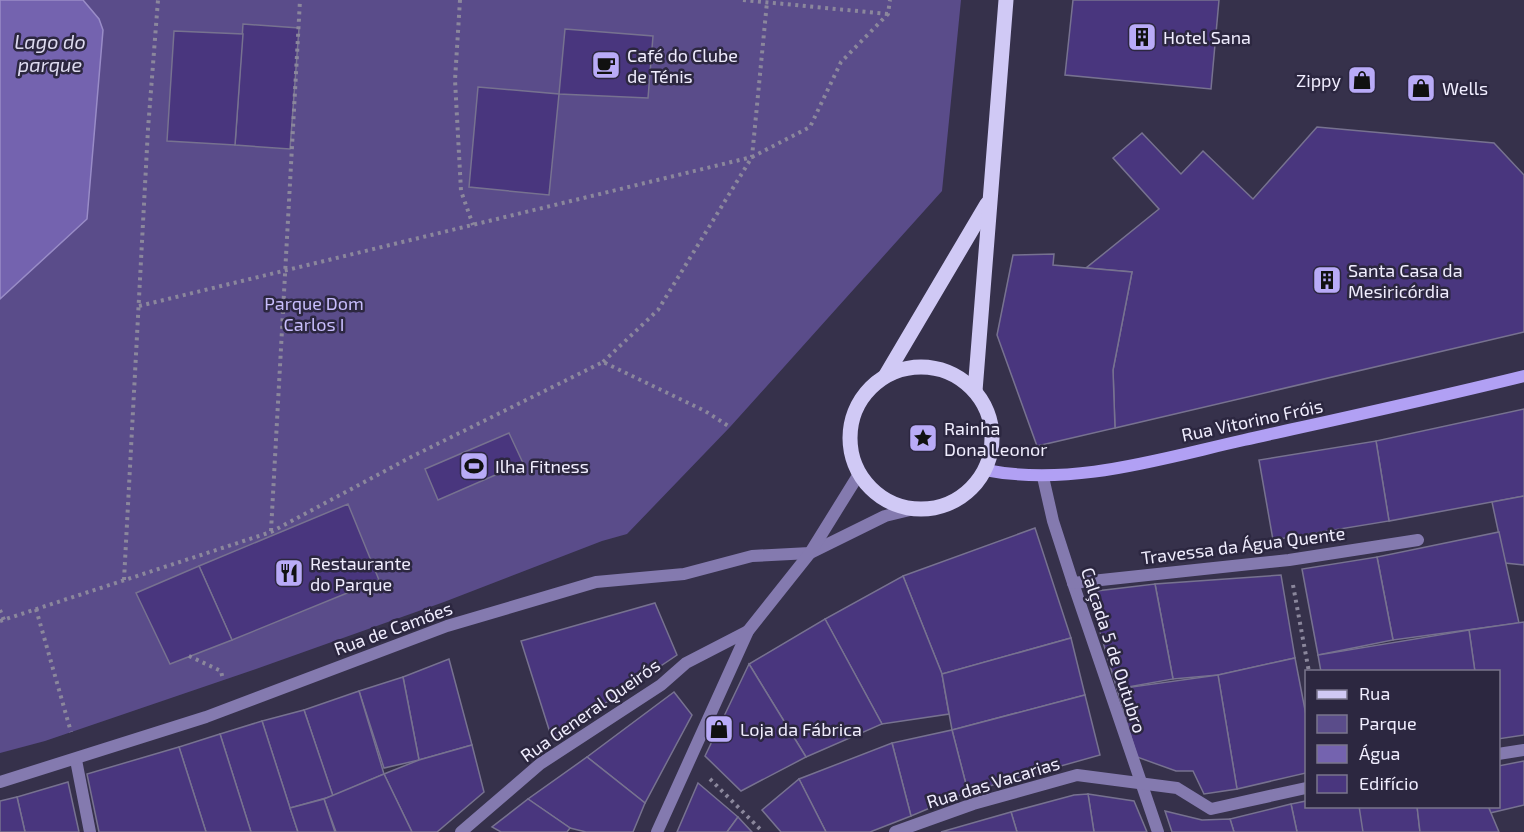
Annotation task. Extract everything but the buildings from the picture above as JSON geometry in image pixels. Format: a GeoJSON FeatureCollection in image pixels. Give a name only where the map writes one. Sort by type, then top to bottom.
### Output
{"type":"FeatureCollection","features":[{"type":"Feature","properties":{"kind":"main road"},"geometry":{"type":"LineString","coordinates":[[975,391],[1006,0]]}},
{"type":"Feature","properties":{"kind":"main road"},"geometry":{"type":"LineString","coordinates":[[886,375],[990,199]]}},
{"type":"Feature","properties":{"kind":"main road"},"geometry":{"type":"LineString","coordinates":[[909,367],[933,367],[956,375],[975,391],[989,415],[992,443],[985,470],[967,492],[955,500],[928,509],[914,509],[892,503],[873,492],[859,474],[851,457],[849,438],[851,419],[859,401],[871,386],[886,375],[909,367]]}},
{"type":"Feature","properties":{"kind":"main road","name":"Rua Vitorino Fróis"},"geometry":{"type":"LineString","coordinates":[[985,470],[1014,476],[1043,477],[1115,469],[1524,376]]}},
{"type":"Feature","properties":{"kind":"street"},"geometry":{"type":"LineString","coordinates":[[657,832],[748,631],[810,553],[859,474]]}},
{"type":"Feature","properties":{"kind":"street","name":"Calçada 5 de Outubro"},"geometry":{"type":"LineString","coordinates":[[1043,477],[1053,521],[1073,583],[1139,784],[1158,832]]}},
{"type":"Feature","properties":{"kind":"street"},"geometry":{"type":"LineString","coordinates":[[810,553],[885,516],[914,509]]}},
{"type":"Feature","properties":{"kind":"street","name":"Travessa da Água Quente"},"geometry":{"type":"LineString","coordinates":[[1073,583],[1289,560],[1418,540]]}},
{"type":"Feature","properties":{"kind":"street","name":"Rua de Camões"},"geometry":{"type":"LineString","coordinates":[[0,782],[206,717],[447,626],[596,582],[684,574],[752,556],[810,553]]}},
{"type":"Feature","properties":{"kind":"street","name":"Rua General Queirós"},"geometry":{"type":"LineString","coordinates":[[461,832],[540,764],[661,685],[686,663],[748,631]]}},
{"type":"Feature","properties":{"kind":"street"},"geometry":{"type":"LineString","coordinates":[[1500,754],[1524,750]]}},
{"type":"Feature","properties":{"kind":"street"},"geometry":{"type":"LineString","coordinates":[[75,760],[90,832]]}},
{"type":"Feature","properties":{"kind":"street","name":"Rua das Vacarias"},"geometry":{"type":"LineString","coordinates":[[895,832],[973,804],[1077,775],[1177,788],[1211,808],[1305,788]]}},
{"type":"Feature","properties":{"kind":"path"},"geometry":{"type":"LineString","coordinates":[[271,532],[300,0]]}},
{"type":"Feature","properties":{"kind":"path"},"geometry":{"type":"LineString","coordinates":[[460,0],[454,80],[462,191],[473,225]]}},
{"type":"Feature","properties":{"kind":"path"},"geometry":{"type":"LineString","coordinates":[[743,0],[888,14]]}},
{"type":"Feature","properties":{"kind":"path"},"geometry":{"type":"LineString","coordinates":[[139,306],[752,157],[810,127],[842,62],[888,14],[890,0]]}},
{"type":"Feature","properties":{"kind":"path"},"geometry":{"type":"LineString","coordinates":[[124,580],[157,1]]}},
{"type":"Feature","properties":{"kind":"path"},"geometry":{"type":"LineString","coordinates":[[0,610],[2,620],[271,532],[411,457],[603,362],[658,310],[752,157],[767,2]]}},
{"type":"Feature","properties":{"kind":"path"},"geometry":{"type":"LineString","coordinates":[[603,362],[705,411],[730,427]]}},
{"type":"Feature","properties":{"kind":"path"},"geometry":{"type":"LineString","coordinates":[[1289,560],[1309,670]]}},
{"type":"Feature","properties":{"kind":"path"},"geometry":{"type":"LineString","coordinates":[[36,609],[69,728]]}},
{"type":"Feature","properties":{"kind":"path"},"geometry":{"type":"LineString","coordinates":[[189,656],[221,671],[224,680]]}},
{"type":"Feature","properties":{"kind":"path"},"geometry":{"type":"LineString","coordinates":[[690,760],[764,832]]}},
{"type":"Feature","properties":{"kind":"green space","name":"Parque Dom Carlos I"},"geometry":{"type":"Polygon","coordinates":[[[0,0],[961,0],[942,191],[730,427],[627,534],[602,541],[444,602],[256,669],[45,741],[0,753],[0,0]]]}},
{"type":"Feature","properties":{"kind":"water","name":"Lago do parque"},"geometry":{"type":"Polygon","coordinates":[[[0,0],[83,0],[99,19],[103,30],[87,219],[0,299],[0,0]]]}},
{"type":"Feature","properties":{"kind":"place","name":"Hotel Sana"},"geometry":{"type":"Point","coordinates":[1142,37]}},
{"type":"Feature","properties":{"kind":"place","name":"Café do Clube de Ténis"},"geometry":{"type":"Point","coordinates":[606,65]}},
{"type":"Feature","properties":{"kind":"place","name":"Zippy"},"geometry":{"type":"Point","coordinates":[1362,80]}},
{"type":"Feature","properties":{"kind":"place","name":"Wells"},"geometry":{"type":"Point","coordinates":[1421,88]}},
{"type":"Feature","properties":{"kind":"place","name":"Santa Casa da Mesiricórdia"},"geometry":{"type":"Point","coordinates":[1327,280]}},
{"type":"Feature","properties":{"kind":"place","name":"Rainha Dona Leonor"},"geometry":{"type":"Point","coordinates":[923,438]}},
{"type":"Feature","properties":{"kind":"place","name":"Ilha Fitness"},"geometry":{"type":"Point","coordinates":[474,466]}},
{"type":"Feature","properties":{"kind":"place","name":"Restaurante do Parque"},"geometry":{"type":"Point","coordinates":[289,573]}},
{"type":"Feature","properties":{"kind":"place","name":"Loja da Fábrica"},"geometry":{"type":"Point","coordinates":[719,729]}}]}
